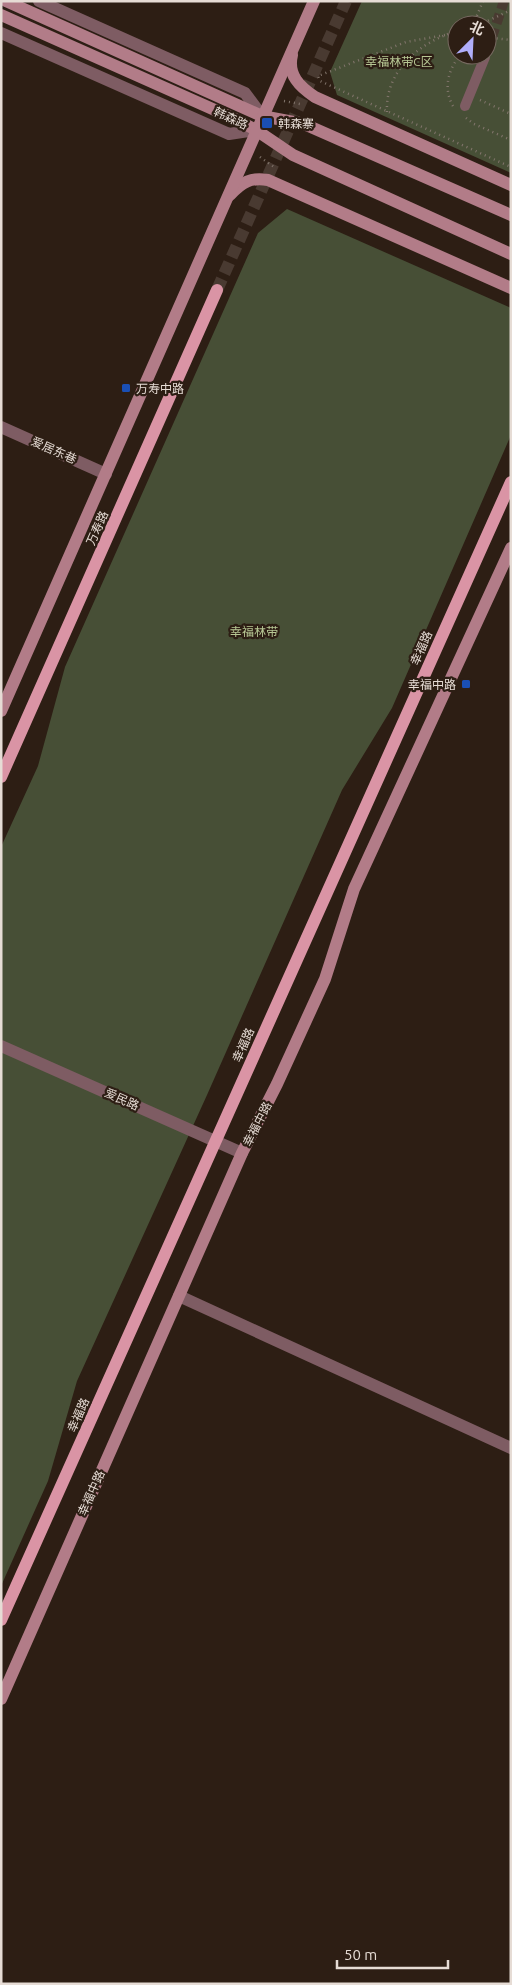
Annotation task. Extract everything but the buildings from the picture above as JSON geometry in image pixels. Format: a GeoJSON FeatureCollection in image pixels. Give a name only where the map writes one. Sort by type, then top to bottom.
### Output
{"type":"FeatureCollection","features":[{"type":"Feature","properties":{"kind":"main road","name":"韩森路"},"geometry":{"type":"LineString","coordinates":[[6,1],[262,116],[304,124],[511,215]]}},
{"type":"Feature","properties":{"kind":"main road"},"geometry":{"type":"LineString","coordinates":[[1,711],[314,1]]}},
{"type":"Feature","properties":{"kind":"main road","name":"韩森路"},"geometry":{"type":"LineString","coordinates":[[1,15],[256,130],[293,155],[511,254]]}},
{"type":"Feature","properties":{"kind":"main road"},"geometry":{"type":"LineString","coordinates":[[294,46],[291,60],[292,74],[301,88],[315,97],[511,185]]}},
{"type":"Feature","properties":{"kind":"main road"},"geometry":{"type":"LineString","coordinates":[[226,199],[239,185],[249,180],[268,180],[511,288]]}},
{"type":"Feature","properties":{"kind":"main road","name":"万寿路"},"geometry":{"type":"LineString","coordinates":[[1,778],[217,290]]}},
{"type":"Feature","properties":{"kind":"main road","name":"幸福路"},"geometry":{"type":"LineString","coordinates":[[1,1620],[511,482]]}},
{"type":"Feature","properties":{"kind":"main road","name":"幸福中路"},"geometry":{"type":"LineString","coordinates":[[1,1699],[242,1153],[277,1084],[325,980],[354,889],[511,548]]}},
{"type":"Feature","properties":{"kind":"street"},"geometry":{"type":"LineString","coordinates":[[39,1],[245,93],[262,116]]}},
{"type":"Feature","properties":{"kind":"street"},"geometry":{"type":"LineString","coordinates":[[1,33],[229,134],[256,130]]}},
{"type":"Feature","properties":{"kind":"street"},"geometry":{"type":"LineString","coordinates":[[465,106],[482,65]]}},
{"type":"Feature","properties":{"kind":"street","name":"爱居东巷"},"geometry":{"type":"LineString","coordinates":[[1,427],[106,474]]}},
{"type":"Feature","properties":{"kind":"street","name":"爱民路"},"geometry":{"type":"LineString","coordinates":[[1,1046],[242,1153]]}},
{"type":"Feature","properties":{"kind":"street"},"geometry":{"type":"LineString","coordinates":[[179,1296],[511,1448]]}},
{"type":"Feature","properties":{"kind":"path"},"geometry":{"type":"LineString","coordinates":[[477,15],[483,1]]}},
{"type":"Feature","properties":{"kind":"path"},"geometry":{"type":"LineString","coordinates":[[497,17],[511,10]]}},
{"type":"Feature","properties":{"kind":"path"},"geometry":{"type":"LineString","coordinates":[[387,112],[386,97],[392,79],[424,45],[445,35]]}},
{"type":"Feature","properties":{"kind":"path"},"geometry":{"type":"LineString","coordinates":[[445,35],[406,42],[318,76],[320,81],[511,167]]}},
{"type":"Feature","properties":{"kind":"path"},"geometry":{"type":"LineString","coordinates":[[497,38],[511,40]]}},
{"type":"Feature","properties":{"kind":"path"},"geometry":{"type":"LineString","coordinates":[[482,101],[511,114]]}},
{"type":"Feature","properties":{"kind":"green space","name":"幸福林带C区"},"geometry":{"type":"Polygon","coordinates":[[[362,1],[511,1],[511,173],[337,95],[330,72],[362,1]]]}},
{"type":"Feature","properties":{"kind":"green space","name":"幸福林带"},"geometry":{"type":"Polygon","coordinates":[[[287,209],[511,308],[511,435],[392,708],[342,790],[207,1095],[77,1381],[48,1481],[1,1586],[1,847],[38,766],[65,667],[258,233],[287,209]]]}},
{"type":"Feature","properties":{"kind":"tunnel"},"geometry":{"type":"LineString","coordinates":[[217,290],[346,1]]}},
{"type":"Feature","properties":{"kind":"tunnel"},"geometry":{"type":"LineString","coordinates":[[497,22],[504,1]]}},
{"type":"Feature","properties":{"kind":"place","name":"韩森寨"},"geometry":{"type":"Point","coordinates":[267,123]}},
{"type":"Feature","properties":{"kind":"place","name":"万寿中路"},"geometry":{"type":"Point","coordinates":[126,388]}},
{"type":"Feature","properties":{"kind":"place","name":"幸福中路"},"geometry":{"type":"Point","coordinates":[466,684]}}]}
